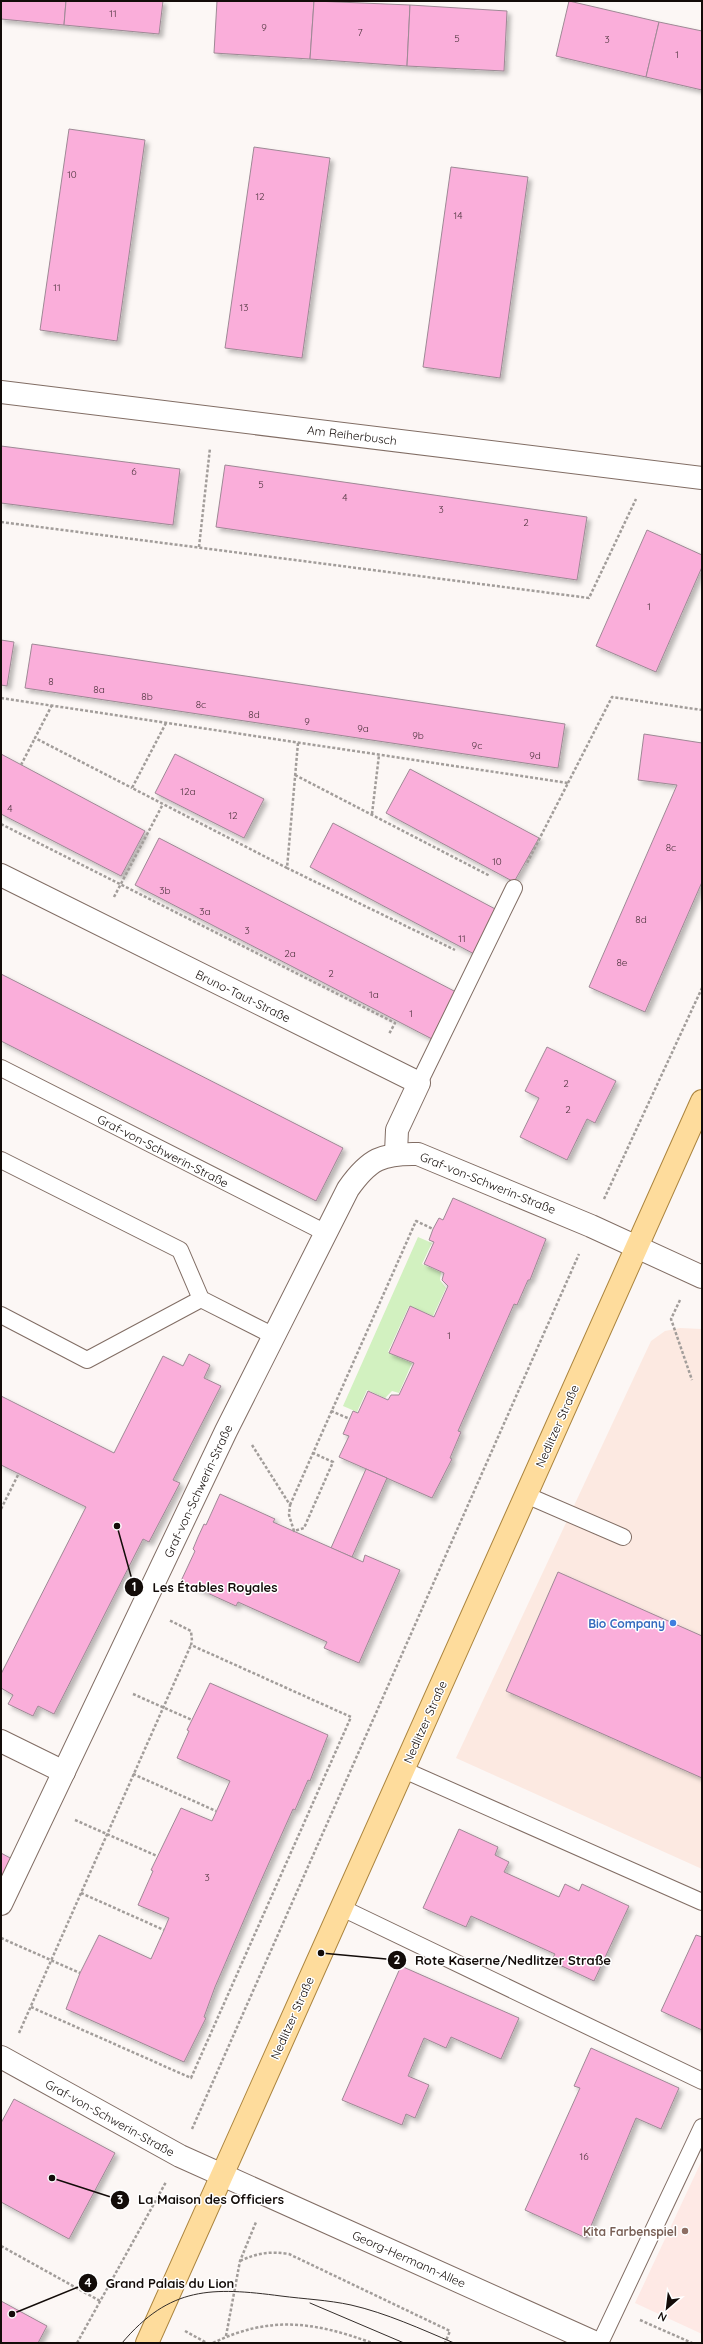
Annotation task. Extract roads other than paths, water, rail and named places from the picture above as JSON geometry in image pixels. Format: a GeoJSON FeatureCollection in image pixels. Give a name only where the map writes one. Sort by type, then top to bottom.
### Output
{"type":"FeatureCollection","features":[{"type":"Feature","properties":{"kind":"main road","name":"Nedlitzer Straße"},"geometry":{"type":"LineString","coordinates":[[147,2343],[702,1101]]}},
{"type":"Feature","properties":{"kind":"street","name":"Am Reiherbusch"},"geometry":{"type":"LineString","coordinates":[[1,392],[702,478]]}},
{"type":"Feature","properties":{"kind":"street","name":"Bruno-Taut-Straße"},"geometry":{"type":"LineString","coordinates":[[1,875],[419,1083]]}},
{"type":"Feature","properties":{"kind":"street"},"geometry":{"type":"LineString","coordinates":[[396,1153],[397,1130],[419,1083]]}},
{"type":"Feature","properties":{"kind":"street","name":"Graf-von-Schwerin-Straße"},"geometry":{"type":"LineString","coordinates":[[1,1904],[226,1431],[348,1189],[362,1170],[378,1158],[396,1153],[418,1154],[440,1161],[592,1226],[697,1275]]}},
{"type":"Feature","properties":{"kind":"street"},"geometry":{"type":"LineString","coordinates":[[1,1740],[64,1772]]}},
{"type":"Feature","properties":{"kind":"street","name":"Graf-von-Schwerin-Straße"},"geometry":{"type":"LineString","coordinates":[[4,2059],[180,2156],[221,2175]]}},
{"type":"Feature","properties":{"kind":"street","name":"Georg-Hermann-Allee"},"geometry":{"type":"LineString","coordinates":[[221,2175],[596,2343]]}},
{"type":"Feature","properties":{"kind":"lane"},"geometry":{"type":"LineString","coordinates":[[419,1083],[514,888]]}},
{"type":"Feature","properties":{"kind":"lane","name":"Graf-von-Schwerin-Straße"},"geometry":{"type":"LineString","coordinates":[[1,1068],[326,1233]]}},
{"type":"Feature","properties":{"kind":"lane"},"geometry":{"type":"LineString","coordinates":[[1,1160],[180,1250],[201,1299],[274,1336]]}},
{"type":"Feature","properties":{"kind":"lane"},"geometry":{"type":"LineString","coordinates":[[1,1315],[87,1360],[201,1299]]}},
{"type":"Feature","properties":{"kind":"lane"},"geometry":{"type":"LineString","coordinates":[[526,1495],[623,1537]]}},
{"type":"Feature","properties":{"kind":"lane"},"geometry":{"type":"LineString","coordinates":[[404,1770],[702,1902]]}},
{"type":"Feature","properties":{"kind":"lane"},"geometry":{"type":"LineString","coordinates":[[342,1908],[702,2081]]}},
{"type":"Feature","properties":{"kind":"lane"},"geometry":{"type":"LineString","coordinates":[[600,2343],[702,2127]]}},
{"type":"Feature","properties":{"kind":"tram line"},"geometry":{"type":"LineString","coordinates":[[122,2343],[140,2324],[157,2310],[175,2301],[194,2295],[213,2292],[256,2293],[351,2305],[390,2317],[454,2343]]}},
{"type":"Feature","properties":{"kind":"tram line"},"geometry":{"type":"LineString","coordinates":[[310,2303],[404,2343]]}},
{"type":"Feature","properties":{"kind":"place","name":"Les Étables Royales"},"geometry":{"type":"Point","coordinates":[117,1526]}},
{"type":"Feature","properties":{"kind":"place","name":"Bio Company"},"geometry":{"type":"Point","coordinates":[673,1623]}},
{"type":"Feature","properties":{"kind":"place","name":"Rote Kaserne/Nedlitzer Straße"},"geometry":{"type":"Point","coordinates":[321,1953]}},
{"type":"Feature","properties":{"kind":"place","name":"La Maison des Officiers"},"geometry":{"type":"Point","coordinates":[52,2178]}},
{"type":"Feature","properties":{"kind":"place","name":"Kita Farbenspiel"},"geometry":{"type":"Point","coordinates":[685,2231]}},
{"type":"Feature","properties":{"kind":"place","name":"Grand Palais du Lion"},"geometry":{"type":"Point","coordinates":[12,2314]}}]}
